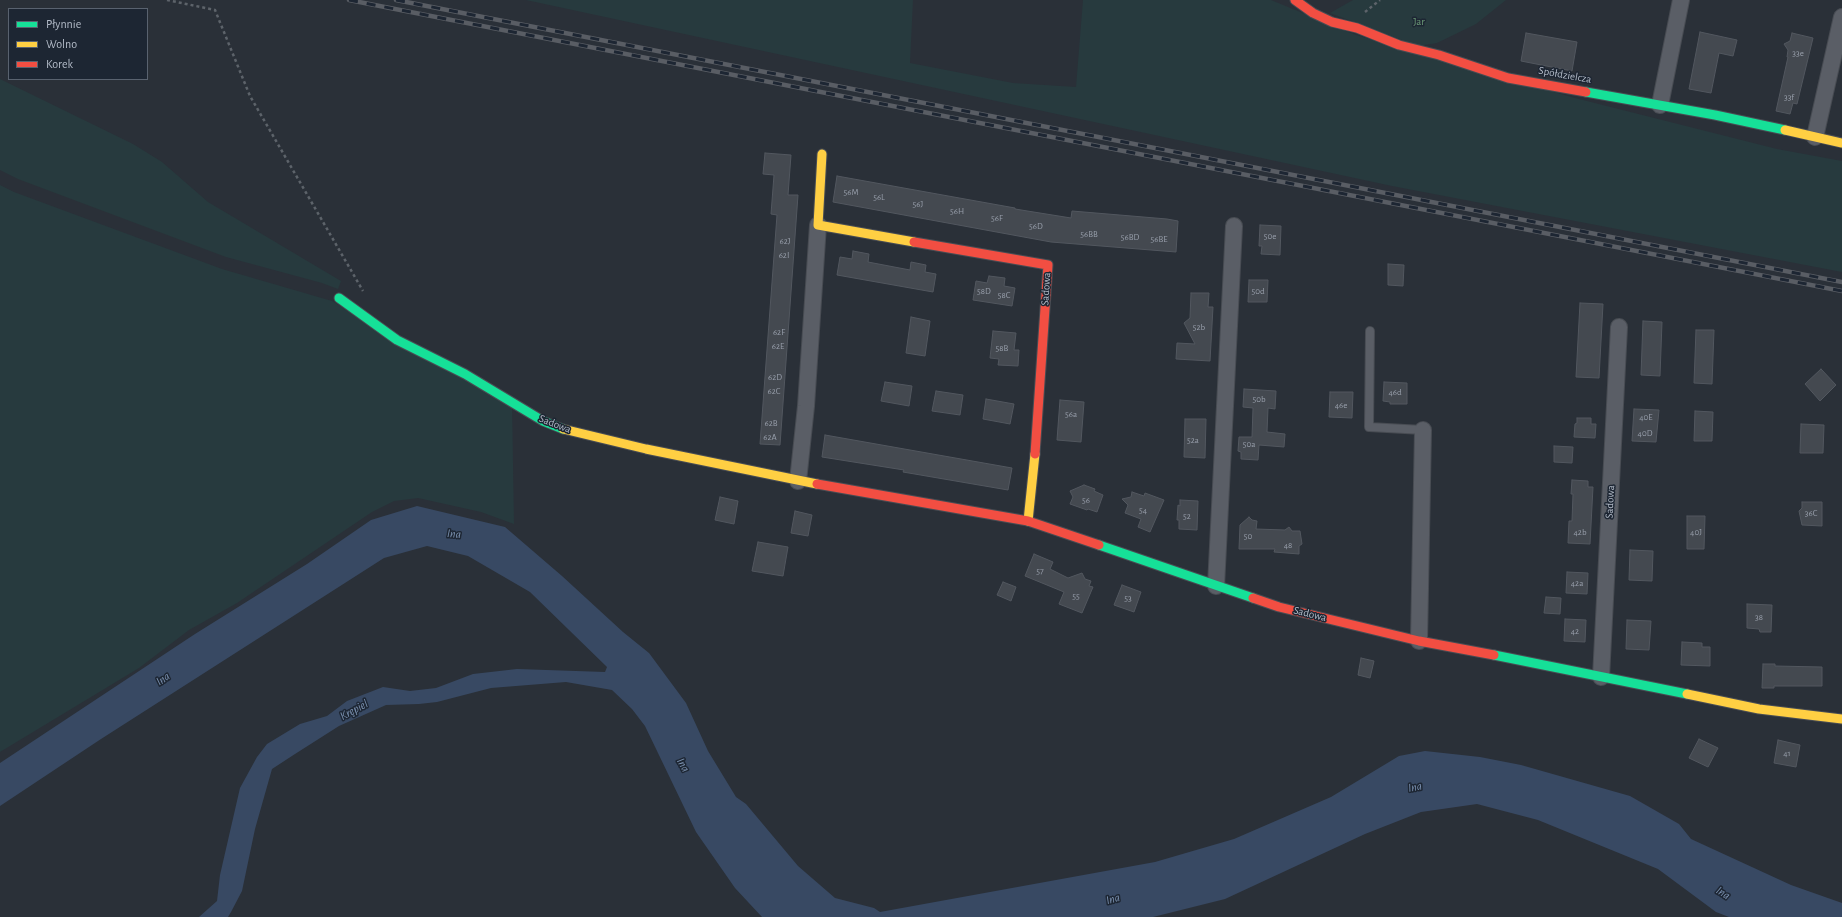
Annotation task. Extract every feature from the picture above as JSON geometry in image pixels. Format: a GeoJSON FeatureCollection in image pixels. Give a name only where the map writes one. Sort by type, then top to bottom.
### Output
{"type":"FeatureCollection","features":[{"type":"Feature","properties":{"kind":"street","name":"Spółdzielcza"},"geometry":{"type":"LineString","coordinates":[[1295,0],[1313,13],[1332,22],[1357,28],[1400,45],[1439,55],[1508,78],[1660,105],[1842,143]]}},
{"type":"Feature","properties":{"kind":"street"},"geometry":{"type":"LineString","coordinates":[[1660,105],[1681,0]]}},
{"type":"Feature","properties":{"kind":"street"},"geometry":{"type":"LineString","coordinates":[[1815,137],[1842,17]]}},
{"type":"Feature","properties":{"kind":"street"},"geometry":{"type":"LineString","coordinates":[[798,481],[806,406],[822,154]]}},
{"type":"Feature","properties":{"kind":"street","name":"Sadowa"},"geometry":{"type":"LineString","coordinates":[[818,225],[1048,265],[1036,443],[1028,521]]}},
{"type":"Feature","properties":{"kind":"street"},"geometry":{"type":"LineString","coordinates":[[1216,586],[1234,226]]}},
{"type":"Feature","properties":{"kind":"street","name":"Sadowa"},"geometry":{"type":"LineString","coordinates":[[339,298],[397,340],[465,374],[542,421],[564,429],[646,449],[798,481],[1028,521],[1279,607],[1419,641],[1758,709],[1842,718]]}},
{"type":"Feature","properties":{"kind":"street","name":"Sadowa"},"geometry":{"type":"LineString","coordinates":[[1601,677],[1619,326]]}},
{"type":"Feature","properties":{"kind":"street"},"geometry":{"type":"LineString","coordinates":[[1419,641],[1423,430]]}},
{"type":"Feature","properties":{"kind":"lane"},"geometry":{"type":"LineString","coordinates":[[1370,331],[1369,427],[1423,430]]}},
{"type":"Feature","properties":{"kind":"path"},"geometry":{"type":"LineString","coordinates":[[168,0],[215,10],[250,96],[366,298]]}},
{"type":"Feature","properties":{"kind":"green space"},"geometry":{"type":"Polygon","coordinates":[[[526,0],[913,0],[910,63],[1013,83],[1076,87],[1083,0],[1271,0],[1356,35],[1575,98],[1777,149],[1842,161],[1842,272],[1392,186],[526,0]]]}},
{"type":"Feature","properties":{"kind":"green space","name":"Jar"},"geometry":{"type":"Polygon","coordinates":[[[1353,0],[1506,0],[1476,24],[1437,43],[1418,46],[1330,13],[1353,0]]]}},
{"type":"Feature","properties":{"kind":"green space"},"geometry":{"type":"Polygon","coordinates":[[[0,79],[133,144],[162,162],[208,202],[341,281],[338,289],[322,283],[226,257],[18,179],[0,170],[0,79]]]}},
{"type":"Feature","properties":{"kind":"green space"},"geometry":{"type":"Polygon","coordinates":[[[0,185],[14,192],[222,269],[332,301],[512,402],[514,524],[481,512],[418,498],[394,501],[372,512],[237,603],[189,630],[139,668],[0,752],[0,185]]]}},
{"type":"Feature","properties":{"kind":"water"},"geometry":{"type":"Polygon","coordinates":[[[417,506],[505,527],[562,576],[623,632],[649,653],[686,703],[708,751],[736,797],[746,804],[798,866],[835,898],[874,908],[880,912],[1155,862],[1234,839],[1331,797],[1399,756],[1425,751],[1480,757],[1521,765],[1630,796],[1679,824],[1691,839],[1791,885],[1842,903],[1842,917],[1729,917],[1716,912],[1658,869],[1538,820],[1477,804],[1421,812],[1365,834],[1225,899],[1153,917],[762,917],[735,888],[696,832],[645,726],[632,709],[612,690],[566,682],[491,688],[437,702],[386,705],[339,726],[295,754],[272,769],[255,829],[242,891],[231,912],[228,917],[199,917],[217,901],[220,875],[240,788],[257,757],[267,744],[300,724],[327,716],[347,701],[383,687],[410,691],[436,688],[473,674],[517,669],[605,672],[607,667],[530,592],[468,556],[427,546],[384,558],[101,739],[0,806],[0,763],[195,634],[307,564],[371,520],[417,506]]]}},
{"type":"Feature","properties":{"kind":"building"},"geometry":{"type":"Polygon","coordinates":[[[1700,32],[1737,40],[1733,56],[1719,53],[1711,93],[1689,89],[1700,32]]]}},
{"type":"Feature","properties":{"kind":"building"},"geometry":{"type":"Polygon","coordinates":[[[1526,33],[1577,42],[1572,71],[1521,61],[1526,33]]]}},
{"type":"Feature","properties":{"kind":"building"},"geometry":{"type":"Polygon","coordinates":[[[1792,33],[1813,38],[1797,104],[1793,103],[1790,114],[1776,111],[1788,57],[1788,50],[1784,44],[1790,41],[1792,33]]]}},
{"type":"Feature","properties":{"kind":"building"},"geometry":{"type":"Polygon","coordinates":[[[765,153],[791,155],[788,195],[798,195],[780,445],[760,444],[777,215],[771,214],[774,175],[763,174],[765,153]]]}},
{"type":"Feature","properties":{"kind":"building"},"geometry":{"type":"Polygon","coordinates":[[[837,176],[1071,218],[1072,211],[1178,221],[1176,252],[1051,242],[833,202],[837,176]]]}},
{"type":"Feature","properties":{"kind":"building"},"geometry":{"type":"Polygon","coordinates":[[[1260,225],[1281,226],[1280,255],[1261,254],[1262,246],[1259,246],[1260,225]]]}},
{"type":"Feature","properties":{"kind":"building"},"geometry":{"type":"Polygon","coordinates":[[[853,251],[869,254],[868,262],[910,270],[911,262],[926,265],[925,272],[936,274],[933,292],[837,275],[840,257],[852,259],[853,251]]]}},
{"type":"Feature","properties":{"kind":"building"},"geometry":{"type":"Polygon","coordinates":[[[1388,264],[1404,265],[1403,286],[1388,285],[1388,264]]]}},
{"type":"Feature","properties":{"kind":"building"},"geometry":{"type":"Polygon","coordinates":[[[989,276],[1005,278],[1004,286],[1015,288],[1012,306],[973,300],[976,281],[987,283],[989,276]]]}},
{"type":"Feature","properties":{"kind":"building"},"geometry":{"type":"Polygon","coordinates":[[[1249,280],[1268,280],[1267,302],[1248,302],[1249,280]]]}},
{"type":"Feature","properties":{"kind":"building"},"geometry":{"type":"Polygon","coordinates":[[[1191,293],[1209,293],[1208,307],[1213,307],[1210,361],[1176,359],[1177,343],[1195,344],[1184,323],[1190,318],[1191,293]]]}},
{"type":"Feature","properties":{"kind":"building"},"geometry":{"type":"Polygon","coordinates":[[[1580,303],[1603,304],[1599,378],[1576,377],[1580,303]]]}},
{"type":"Feature","properties":{"kind":"building"},"geometry":{"type":"Polygon","coordinates":[[[911,317],[930,321],[925,356],[906,353],[911,317]]]}},
{"type":"Feature","properties":{"kind":"building"},"geometry":{"type":"Polygon","coordinates":[[[1643,321],[1662,322],[1660,376],[1641,375],[1643,321]]]}},
{"type":"Feature","properties":{"kind":"building"},"geometry":{"type":"Polygon","coordinates":[[[1696,330],[1714,330],[1712,384],[1694,383],[1696,330]]]}},
{"type":"Feature","properties":{"kind":"building"},"geometry":{"type":"Polygon","coordinates":[[[993,331],[1016,333],[1014,350],[1019,350],[1018,366],[998,365],[999,359],[990,358],[993,331]]]}},
{"type":"Feature","properties":{"kind":"building"},"geometry":{"type":"Polygon","coordinates":[[[1821,369],[1836,385],[1820,401],[1805,384],[1821,369]]]}},
{"type":"Feature","properties":{"kind":"building"},"geometry":{"type":"Polygon","coordinates":[[[885,382],[912,386],[909,406],[881,401],[885,382]]]}},
{"type":"Feature","properties":{"kind":"building"},"geometry":{"type":"Polygon","coordinates":[[[1384,382],[1407,383],[1407,404],[1390,404],[1390,402],[1383,401],[1384,382]]]}},
{"type":"Feature","properties":{"kind":"building"},"geometry":{"type":"Polygon","coordinates":[[[1244,389],[1276,391],[1275,409],[1268,408],[1267,432],[1285,434],[1284,447],[1259,445],[1258,460],[1241,459],[1241,452],[1238,451],[1239,437],[1252,437],[1253,408],[1243,407],[1244,389]]]}},
{"type":"Feature","properties":{"kind":"building"},"geometry":{"type":"Polygon","coordinates":[[[936,391],[963,395],[960,415],[932,411],[936,391]]]}},
{"type":"Feature","properties":{"kind":"building"},"geometry":{"type":"Polygon","coordinates":[[[1330,392],[1353,392],[1352,418],[1329,417],[1330,392]]]}},
{"type":"Feature","properties":{"kind":"building"},"geometry":{"type":"Polygon","coordinates":[[[986,399],[1014,404],[1010,424],[983,419],[986,399]]]}},
{"type":"Feature","properties":{"kind":"building"},"geometry":{"type":"Polygon","coordinates":[[[1060,400],[1084,402],[1081,442],[1057,440],[1060,400]]]}},
{"type":"Feature","properties":{"kind":"building"},"geometry":{"type":"Polygon","coordinates":[[[1634,409],[1659,410],[1656,442],[1632,441],[1634,409]]]}},
{"type":"Feature","properties":{"kind":"building"},"geometry":{"type":"Polygon","coordinates":[[[1695,411],[1713,412],[1712,441],[1694,441],[1695,411]]]}},
{"type":"Feature","properties":{"kind":"building"},"geometry":{"type":"Polygon","coordinates":[[[1577,418],[1591,418],[1591,424],[1596,424],[1595,438],[1574,437],[1577,418]]]}},
{"type":"Feature","properties":{"kind":"building"},"geometry":{"type":"Polygon","coordinates":[[[1185,419],[1206,419],[1205,458],[1184,457],[1185,419]]]}},
{"type":"Feature","properties":{"kind":"building"},"geometry":{"type":"Polygon","coordinates":[[[1801,424],[1824,425],[1823,453],[1800,453],[1801,424]]]}},
{"type":"Feature","properties":{"kind":"building"},"geometry":{"type":"Polygon","coordinates":[[[825,435],[1012,468],[1008,490],[903,472],[904,470],[822,457],[825,435]]]}},
{"type":"Feature","properties":{"kind":"building"},"geometry":{"type":"Polygon","coordinates":[[[1554,446],[1573,447],[1572,463],[1554,462],[1554,446]]]}},
{"type":"Feature","properties":{"kind":"building"},"geometry":{"type":"Polygon","coordinates":[[[1572,480],[1588,481],[1588,487],[1593,487],[1590,544],[1568,543],[1569,521],[1572,521],[1572,480]]]}},
{"type":"Feature","properties":{"kind":"building"},"geometry":{"type":"Polygon","coordinates":[[[1084,485],[1095,489],[1094,491],[1103,495],[1097,512],[1070,504],[1073,497],[1070,491],[1084,485]]]}},
{"type":"Feature","properties":{"kind":"building"},"geometry":{"type":"Polygon","coordinates":[[[1132,492],[1144,496],[1145,493],[1164,500],[1150,532],[1138,527],[1141,519],[1125,513],[1128,505],[1122,499],[1131,497],[1132,492]]]}},
{"type":"Feature","properties":{"kind":"building"},"geometry":{"type":"Polygon","coordinates":[[[720,497],[738,501],[734,524],[715,520],[720,497]]]}},
{"type":"Feature","properties":{"kind":"building"},"geometry":{"type":"Polygon","coordinates":[[[1180,500],[1198,501],[1197,530],[1179,529],[1179,520],[1177,520],[1178,505],[1180,506],[1180,500]]]}},
{"type":"Feature","properties":{"kind":"building"},"geometry":{"type":"Polygon","coordinates":[[[1802,502],[1822,502],[1822,526],[1802,525],[1799,511],[1802,508],[1802,502]]]}},
{"type":"Feature","properties":{"kind":"building"},"geometry":{"type":"Polygon","coordinates":[[[795,511],[812,515],[808,536],[791,533],[795,511]]]}},
{"type":"Feature","properties":{"kind":"building"},"geometry":{"type":"Polygon","coordinates":[[[1687,516],[1705,516],[1704,549],[1687,549],[1687,516]]]}},
{"type":"Feature","properties":{"kind":"building"},"geometry":{"type":"Polygon","coordinates":[[[1249,517],[1252,520],[1257,521],[1256,529],[1285,530],[1289,527],[1292,531],[1300,531],[1302,544],[1299,546],[1299,554],[1274,552],[1275,549],[1239,549],[1240,525],[1249,517]]]}},
{"type":"Feature","properties":{"kind":"building"},"geometry":{"type":"Polygon","coordinates":[[[758,542],[788,547],[783,576],[752,571],[758,542]]]}},
{"type":"Feature","properties":{"kind":"building"},"geometry":{"type":"Polygon","coordinates":[[[1630,550],[1653,551],[1652,581],[1629,580],[1630,550]]]}},
{"type":"Feature","properties":{"kind":"building"},"geometry":{"type":"Polygon","coordinates":[[[1034,554],[1053,562],[1050,569],[1068,578],[1082,573],[1085,579],[1091,581],[1089,586],[1093,587],[1082,613],[1059,604],[1064,592],[1025,576],[1034,554]]]}},
{"type":"Feature","properties":{"kind":"building"},"geometry":{"type":"Polygon","coordinates":[[[1567,572],[1588,573],[1587,594],[1566,593],[1567,572]]]}},
{"type":"Feature","properties":{"kind":"building"},"geometry":{"type":"Polygon","coordinates":[[[1003,582],[1016,587],[1011,601],[997,595],[1003,582]]]}},
{"type":"Feature","properties":{"kind":"building"},"geometry":{"type":"Polygon","coordinates":[[[1122,585],[1141,592],[1134,612],[1114,605],[1122,585]]]}},
{"type":"Feature","properties":{"kind":"building"},"geometry":{"type":"Polygon","coordinates":[[[1546,597],[1561,598],[1560,614],[1544,613],[1546,597]]]}},
{"type":"Feature","properties":{"kind":"building"},"geometry":{"type":"Polygon","coordinates":[[[1747,604],[1772,605],[1771,632],[1760,632],[1759,629],[1747,628],[1747,604]]]}},
{"type":"Feature","properties":{"kind":"building"},"geometry":{"type":"Polygon","coordinates":[[[1565,619],[1586,620],[1585,642],[1564,641],[1565,619]]]}},
{"type":"Feature","properties":{"kind":"building"},"geometry":{"type":"Polygon","coordinates":[[[1627,620],[1651,621],[1649,650],[1626,649],[1627,620]]]}},
{"type":"Feature","properties":{"kind":"building"},"geometry":{"type":"Polygon","coordinates":[[[1682,642],[1702,643],[1702,647],[1710,647],[1710,666],[1681,665],[1682,642]]]}},
{"type":"Feature","properties":{"kind":"building"},"geometry":{"type":"Polygon","coordinates":[[[1361,658],[1374,661],[1370,678],[1358,675],[1361,658]]]}},
{"type":"Feature","properties":{"kind":"building"},"geometry":{"type":"Polygon","coordinates":[[[1763,664],[1775,664],[1775,666],[1822,667],[1822,686],[1774,686],[1774,688],[1762,688],[1763,664]]]}},
{"type":"Feature","properties":{"kind":"building"},"geometry":{"type":"Polygon","coordinates":[[[1699,739],[1718,748],[1708,767],[1689,758],[1699,739]]]}},
{"type":"Feature","properties":{"kind":"building"},"geometry":{"type":"Polygon","coordinates":[[[1778,740],[1800,745],[1796,767],[1774,763],[1778,740]]]}},
{"type":"Feature","properties":{"kind":"railway"},"geometry":{"type":"LineString","coordinates":[[349,0],[1842,291]]}},
{"type":"Feature","properties":{"kind":"railway"},"geometry":{"type":"LineString","coordinates":[[396,0],[1842,282]]}},
{"type":"Feature","properties":{"kind":"traffic: fast"},"geometry":{"type":"LineString","coordinates":[[1586,92],[1715,115],[1785,130]]}},
{"type":"Feature","properties":{"kind":"traffic: fast"},"geometry":{"type":"LineString","coordinates":[[339,298],[397,340],[465,374],[543,421],[563,429]]}},
{"type":"Feature","properties":{"kind":"traffic: fast"},"geometry":{"type":"LineString","coordinates":[[1099,545],[1253,598]]}},
{"type":"Feature","properties":{"kind":"traffic: fast"},"geometry":{"type":"LineString","coordinates":[[1494,655],[1687,694]]}},
{"type":"Feature","properties":{"kind":"traffic: slow"},"geometry":{"type":"LineString","coordinates":[[1785,130],[1842,143]]}},
{"type":"Feature","properties":{"kind":"traffic: slow"},"geometry":{"type":"LineString","coordinates":[[822,154],[818,225],[914,242]]}},
{"type":"Feature","properties":{"kind":"traffic: slow"},"geometry":{"type":"LineString","coordinates":[[563,429],[646,449],[817,484]]}},
{"type":"Feature","properties":{"kind":"traffic: slow"},"geometry":{"type":"LineString","coordinates":[[1028,521],[1035,454]]}},
{"type":"Feature","properties":{"kind":"traffic: slow"},"geometry":{"type":"LineString","coordinates":[[1687,694],[1759,709],[1842,719]]}},
{"type":"Feature","properties":{"kind":"traffic: jam"},"geometry":{"type":"LineString","coordinates":[[1295,0],[1313,13],[1332,22],[1357,28],[1399,45],[1439,55],[1508,78],[1586,92]]}},
{"type":"Feature","properties":{"kind":"traffic: jam"},"geometry":{"type":"LineString","coordinates":[[914,242],[1048,265],[1035,454]]}},
{"type":"Feature","properties":{"kind":"traffic: jam"},"geometry":{"type":"LineString","coordinates":[[817,484],[1028,521],[1099,545]]}},
{"type":"Feature","properties":{"kind":"traffic: jam"},"geometry":{"type":"LineString","coordinates":[[1253,598],[1279,607],[1419,641],[1494,655]]}},
{"type":"Feature","properties":{"kind":"water label","name":"Ina"},"geometry":{"type":"Point","coordinates":[454,534]}},
{"type":"Feature","properties":{"kind":"water label","name":"Ina"},"geometry":{"type":"Point","coordinates":[163,679]}},
{"type":"Feature","properties":{"kind":"water label","name":"Krępiel"},"geometry":{"type":"Point","coordinates":[354,710]}},
{"type":"Feature","properties":{"kind":"water label","name":"Ina"},"geometry":{"type":"Point","coordinates":[683,765]}},
{"type":"Feature","properties":{"kind":"water label","name":"Ina"},"geometry":{"type":"Point","coordinates":[1415,787]}},
{"type":"Feature","properties":{"kind":"water label","name":"Ina"},"geometry":{"type":"Point","coordinates":[1723,893]}},
{"type":"Feature","properties":{"kind":"water label","name":"Ina"},"geometry":{"type":"Point","coordinates":[1113,899]}}]}
